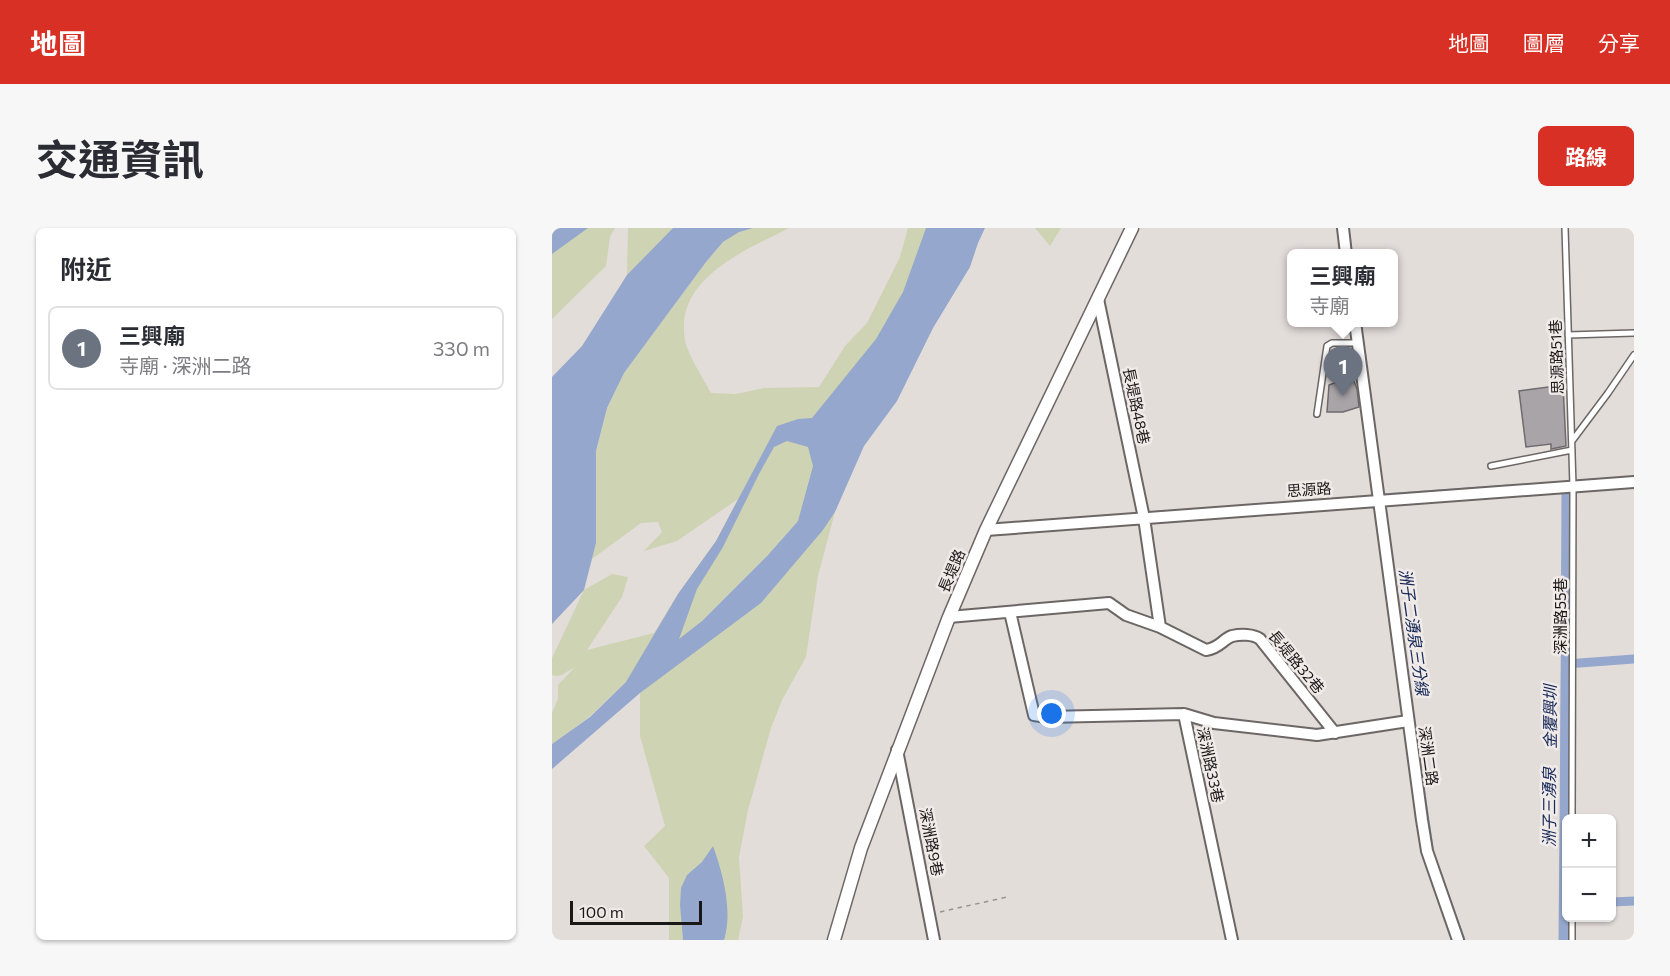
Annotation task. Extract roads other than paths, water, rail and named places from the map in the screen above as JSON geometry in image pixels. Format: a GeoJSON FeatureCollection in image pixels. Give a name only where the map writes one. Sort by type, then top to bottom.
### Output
{"type":"FeatureCollection","features":[{"type":"Feature","properties":{"kind":"street","name":"長堤路"},"geometry":{"type":"LineString","coordinates":[[834,940],[861,848],[949,617],[986,530],[1132,228]]}},
{"type":"Feature","properties":{"kind":"street"},"geometry":{"type":"LineString","coordinates":[[1343,228],[1345,249]]}},
{"type":"Feature","properties":{"kind":"street","name":"長堤路48巷"},"geometry":{"type":"LineString","coordinates":[[1098,299],[1144,518]]}},
{"type":"Feature","properties":{"kind":"street","name":"深洲二路"},"geometry":{"type":"LineString","coordinates":[[1355,327],[1427,851],[1458,940]]}},
{"type":"Feature","properties":{"kind":"street","name":"思源路"},"geometry":{"type":"LineString","coordinates":[[986,530],[1634,482]]}},
{"type":"Feature","properties":{"kind":"street"},"geometry":{"type":"LineString","coordinates":[[1144,518],[1160,627]]}},
{"type":"Feature","properties":{"kind":"street","name":"長堤路32巷"},"geometry":{"type":"LineString","coordinates":[[949,617],[1109,603],[1126,615],[1160,627],[1206,650],[1221,645],[1233,636],[1254,635],[1260,639],[1335,733]]}},
{"type":"Feature","properties":{"kind":"street"},"geometry":{"type":"LineString","coordinates":[[1010,612],[1034,715],[1047,717],[1184,714]]}},
{"type":"Feature","properties":{"kind":"street","name":"深洲路33巷"},"geometry":{"type":"LineString","coordinates":[[1232,940],[1184,714],[1214,723],[1317,735],[1408,721]]}},
{"type":"Feature","properties":{"kind":"street","name":"深洲路9巷"},"geometry":{"type":"LineString","coordinates":[[897,750],[934,940]]}},
{"type":"Feature","properties":{"kind":"lane","name":"思源路51巷"},"geometry":{"type":"LineString","coordinates":[[1565,228],[1573,486]]}},
{"type":"Feature","properties":{"kind":"lane"},"geometry":{"type":"LineString","coordinates":[[1568,335],[1634,333]]}},
{"type":"Feature","properties":{"kind":"lane"},"geometry":{"type":"LineString","coordinates":[[1317,414],[1327,346],[1332,343],[1357,343]]}},
{"type":"Feature","properties":{"kind":"lane"},"geometry":{"type":"LineString","coordinates":[[1572,441],[1634,355]]}},
{"type":"Feature","properties":{"kind":"lane"},"geometry":{"type":"LineString","coordinates":[[1491,466],[1572,450]]}},
{"type":"Feature","properties":{"kind":"lane","name":"深洲路55巷"},"geometry":{"type":"LineString","coordinates":[[1572,814],[1573,486]]}},
{"type":"Feature","properties":{"kind":"lane"},"geometry":{"type":"LineString","coordinates":[[1572,922],[1572,940]]}},
{"type":"Feature","properties":{"kind":"water"},"geometry":{"type":"Polygon","coordinates":[[[552,228],[588,228],[552,254],[552,228]]]}},
{"type":"Feature","properties":{"kind":"water"},"geometry":{"type":"Polygon","coordinates":[[[673,228],[753,228],[739,232],[723,242],[624,373],[607,408],[596,451],[596,543],[584,590],[552,624],[552,377],[582,346],[627,275],[673,228]]]}},
{"type":"Feature","properties":{"kind":"water"},"geometry":{"type":"Polygon","coordinates":[[[926,228],[985,228],[970,267],[933,328],[897,401],[864,446],[835,512],[823,530],[761,603],[640,693],[552,769],[552,744],[590,717],[626,682],[678,594],[716,541],[777,426],[798,419],[812,418],[876,339],[903,292],[926,228]],[[787,441],[774,447],[723,547],[697,589],[679,639],[702,621],[768,555],[798,521],[813,466],[808,447],[787,441]]]}},
{"type":"Feature","properties":{"kind":"water"},"geometry":{"type":"Polygon","coordinates":[[[713,846],[723,880],[727,905],[727,929],[724,940],[683,940],[681,888],[687,875],[702,862],[713,846]]]}},
{"type":"Feature","properties":{"kind":"waterway","name":"洲子二湧泉三分線"},"geometry":{"type":"LineString","coordinates":[[1348,228],[1350,249]]}},
{"type":"Feature","properties":{"kind":"waterway"},"geometry":{"type":"LineString","coordinates":[[1382,495],[1509,486]]}},
{"type":"Feature","properties":{"kind":"waterway","name":"洲子三湧泉"},"geometry":{"type":"LineString","coordinates":[[1560,940],[1564,494]]}},
{"type":"Feature","properties":{"kind":"waterway","name":"洲子三湧泉"},"geometry":{"type":"LineString","coordinates":[[1564,940],[1566,494]]}},
{"type":"Feature","properties":{"kind":"waterway"},"geometry":{"type":"LineString","coordinates":[[1566,664],[1634,659]]}},
{"type":"Feature","properties":{"kind":"waterway","name":"洲子二湧泉三分線"},"geometry":{"type":"LineString","coordinates":[[1417,746],[1432,847]]}},
{"type":"Feature","properties":{"kind":"waterway","name":"洲子二湧泉三分線"},"geometry":{"type":"LineString","coordinates":[[1439,870],[1464,940]]}},
{"type":"Feature","properties":{"kind":"waterway"},"geometry":{"type":"LineString","coordinates":[[1616,902],[1634,901]]}},
{"type":"Feature","properties":{"kind":"place","name":"三興廟"},"geometry":{"type":"Point","coordinates":[1343,396]}},
{"type":"Feature","properties":{"kind":"water label","name":"金覆興圳"},"geometry":{"type":"Point","coordinates":[1550,717]}}]}
